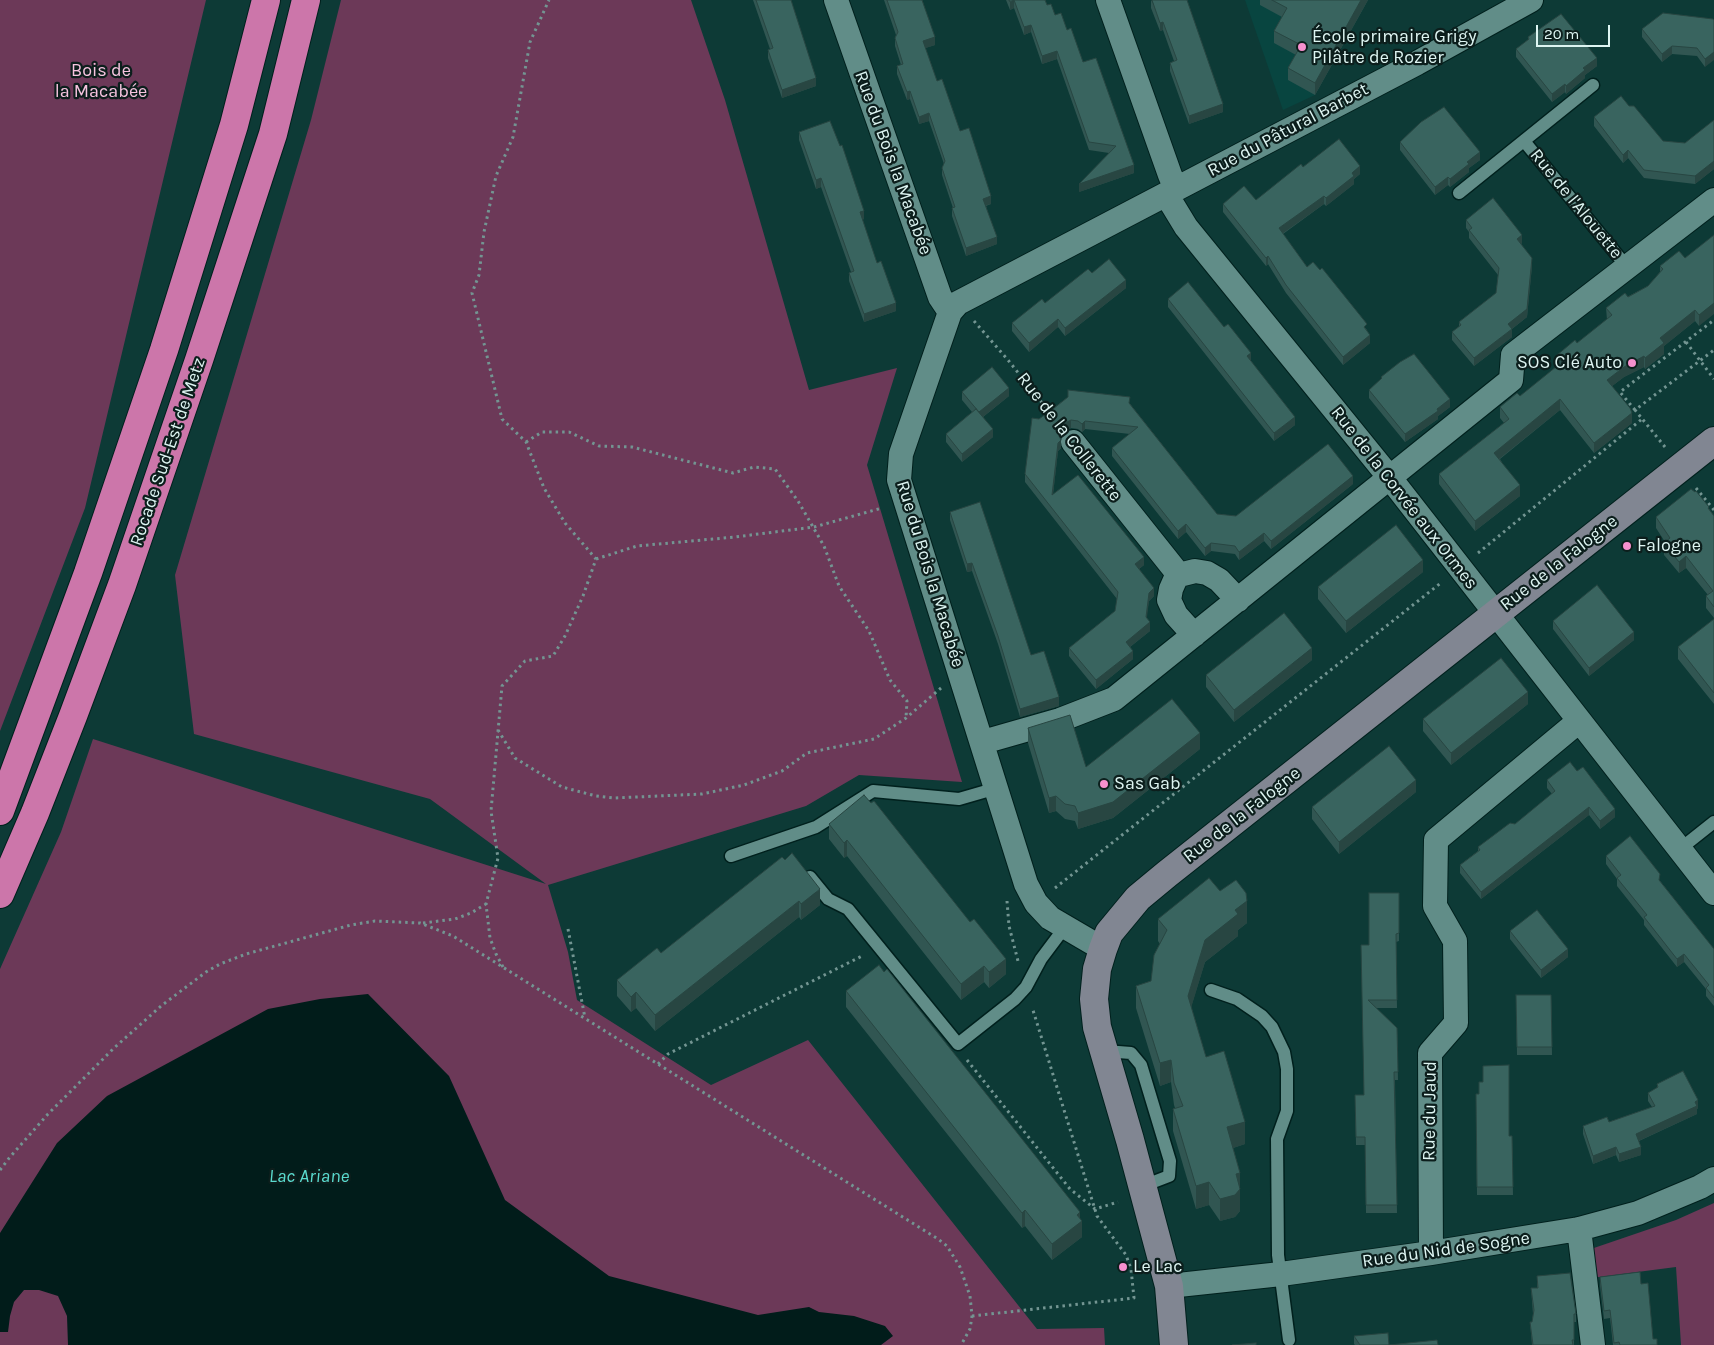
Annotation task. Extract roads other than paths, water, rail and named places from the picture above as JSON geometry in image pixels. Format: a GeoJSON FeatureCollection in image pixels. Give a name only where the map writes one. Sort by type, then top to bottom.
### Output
{"type":"FeatureCollection","features":[{"type":"Feature","properties":{"kind":"highway","name":"Rocade Sud-Est de Metz"},"geometry":{"type":"LineString","coordinates":[[0,811],[88,573],[164,350],[234,125],[266,0]]}},
{"type":"Feature","properties":{"kind":"highway","name":"Rocade Sud-Est de Metz"},"geometry":{"type":"LineString","coordinates":[[0,894],[35,813],[122,585],[199,360],[273,134],[306,0]]}},
{"type":"Feature","properties":{"kind":"street","name":"Rue du Bois la Macabée"},"geometry":{"type":"LineString","coordinates":[[836,0],[940,297],[950,312],[901,454],[898,480],[983,742],[1026,884],[1036,903],[1050,918],[1103,949]]}},
{"type":"Feature","properties":{"kind":"street"},"geometry":{"type":"LineString","coordinates":[[1108,0],[1170,175],[1172,191]]}},
{"type":"Feature","properties":{"kind":"street","name":"Rue du Pâtural Barbet"},"geometry":{"type":"LineString","coordinates":[[950,312],[958,303],[1417,63],[1531,0]]}},
{"type":"Feature","properties":{"kind":"street","name":"Rue de la Corvée aux Ormes"},"geometry":{"type":"LineString","coordinates":[[1172,191],[1172,204],[1186,227],[1390,478],[1714,893]]}},
{"type":"Feature","properties":{"kind":"street","name":"Rue de l'Alouette"},"geometry":{"type":"LineString","coordinates":[[1390,478],[1511,380],[1513,355],[1714,200]]}},
{"type":"Feature","properties":{"kind":"street","name":"Rue de la Falogne"},"geometry":{"type":"LineString","coordinates":[[1174,1345],[1169,1286],[1143,1186],[1097,1027],[1094,999],[1097,969],[1109,933],[1138,898],[1714,440]]}},
{"type":"Feature","properties":{"kind":"street","name":"Rue de la Collerette"},"geometry":{"type":"LineString","coordinates":[[1073,442],[1179,575]]}},
{"type":"Feature","properties":{"kind":"street"},"geometry":{"type":"LineString","coordinates":[[983,742],[1060,720],[1114,699],[1390,478]]}},
{"type":"Feature","properties":{"kind":"street"},"geometry":{"type":"LineString","coordinates":[[1194,635],[1176,615],[1169,600],[1170,589],[1179,575],[1195,571],[1207,573],[1219,580],[1238,600]]}},
{"type":"Feature","properties":{"kind":"street","name":"Rue du Jaud"},"geometry":{"type":"LineString","coordinates":[[1431,1253],[1430,1053],[1456,1023],[1455,941],[1435,906],[1436,840],[1579,721]]}},
{"type":"Feature","properties":{"kind":"street","name":"Rue du Nid de Sogne"},"geometry":{"type":"LineString","coordinates":[[1169,1286],[1280,1274],[1431,1253],[1579,1229],[1638,1213],[1714,1180]]}},
{"type":"Feature","properties":{"kind":"street"},"geometry":{"type":"LineString","coordinates":[[1579,1229],[1593,1345]]}},
{"type":"Feature","properties":{"kind":"lane","name":"Rue de l'Alouette"},"geometry":{"type":"LineString","coordinates":[[1459,193],[1593,85]]}},
{"type":"Feature","properties":{"kind":"lane","name":"Rue de l'Alouette"},"geometry":{"type":"LineString","coordinates":[[1524,141],[1627,266]]}},
{"type":"Feature","properties":{"kind":"lane"},"geometry":{"type":"LineString","coordinates":[[731,856],[816,827],[872,792],[959,799],[997,788]]}},
{"type":"Feature","properties":{"kind":"lane"},"geometry":{"type":"LineString","coordinates":[[1680,849],[1714,822]]}},
{"type":"Feature","properties":{"kind":"lane"},"geometry":{"type":"LineString","coordinates":[[802,867],[828,899],[848,909],[958,1044],[1015,999],[1026,987],[1041,959],[1065,927]]}},
{"type":"Feature","properties":{"kind":"lane"},"geometry":{"type":"LineString","coordinates":[[1211,990],[1237,999],[1262,1016],[1272,1027],[1284,1052],[1287,1069],[1287,1111],[1277,1139],[1278,1255],[1289,1340]]}},
{"type":"Feature","properties":{"kind":"water","name":"Lac Ariane"},"geometry":{"type":"Polygon","coordinates":[[[368,994],[449,1076],[505,1200],[609,1276],[758,1315],[809,1307],[819,1312],[854,1316],[885,1326],[893,1336],[881,1345],[68,1345],[67,1316],[58,1296],[39,1290],[24,1290],[14,1302],[8,1332],[0,1332],[0,1233],[57,1143],[107,1096],[268,1009],[320,999],[368,994]]]}},
{"type":"Feature","properties":{"kind":"place","name":"École primaire Grigy Pilâtre de Rozier"},"geometry":{"type":"Point","coordinates":[1302,47]}},
{"type":"Feature","properties":{"kind":"place","name":"SOS Clé Auto"},"geometry":{"type":"Point","coordinates":[1632,363]}},
{"type":"Feature","properties":{"kind":"place","name":"Falogne"},"geometry":{"type":"Point","coordinates":[1627,546]}},
{"type":"Feature","properties":{"kind":"place","name":"Sas Gab"},"geometry":{"type":"Point","coordinates":[1104,784]}},
{"type":"Feature","properties":{"kind":"place","name":"Le Lac"},"geometry":{"type":"Point","coordinates":[1123,1267]}},
{"type":"Feature","properties":{"kind":"park label","name":"Bois de la Macabée"},"geometry":{"type":"Point","coordinates":[101,81]}}]}
